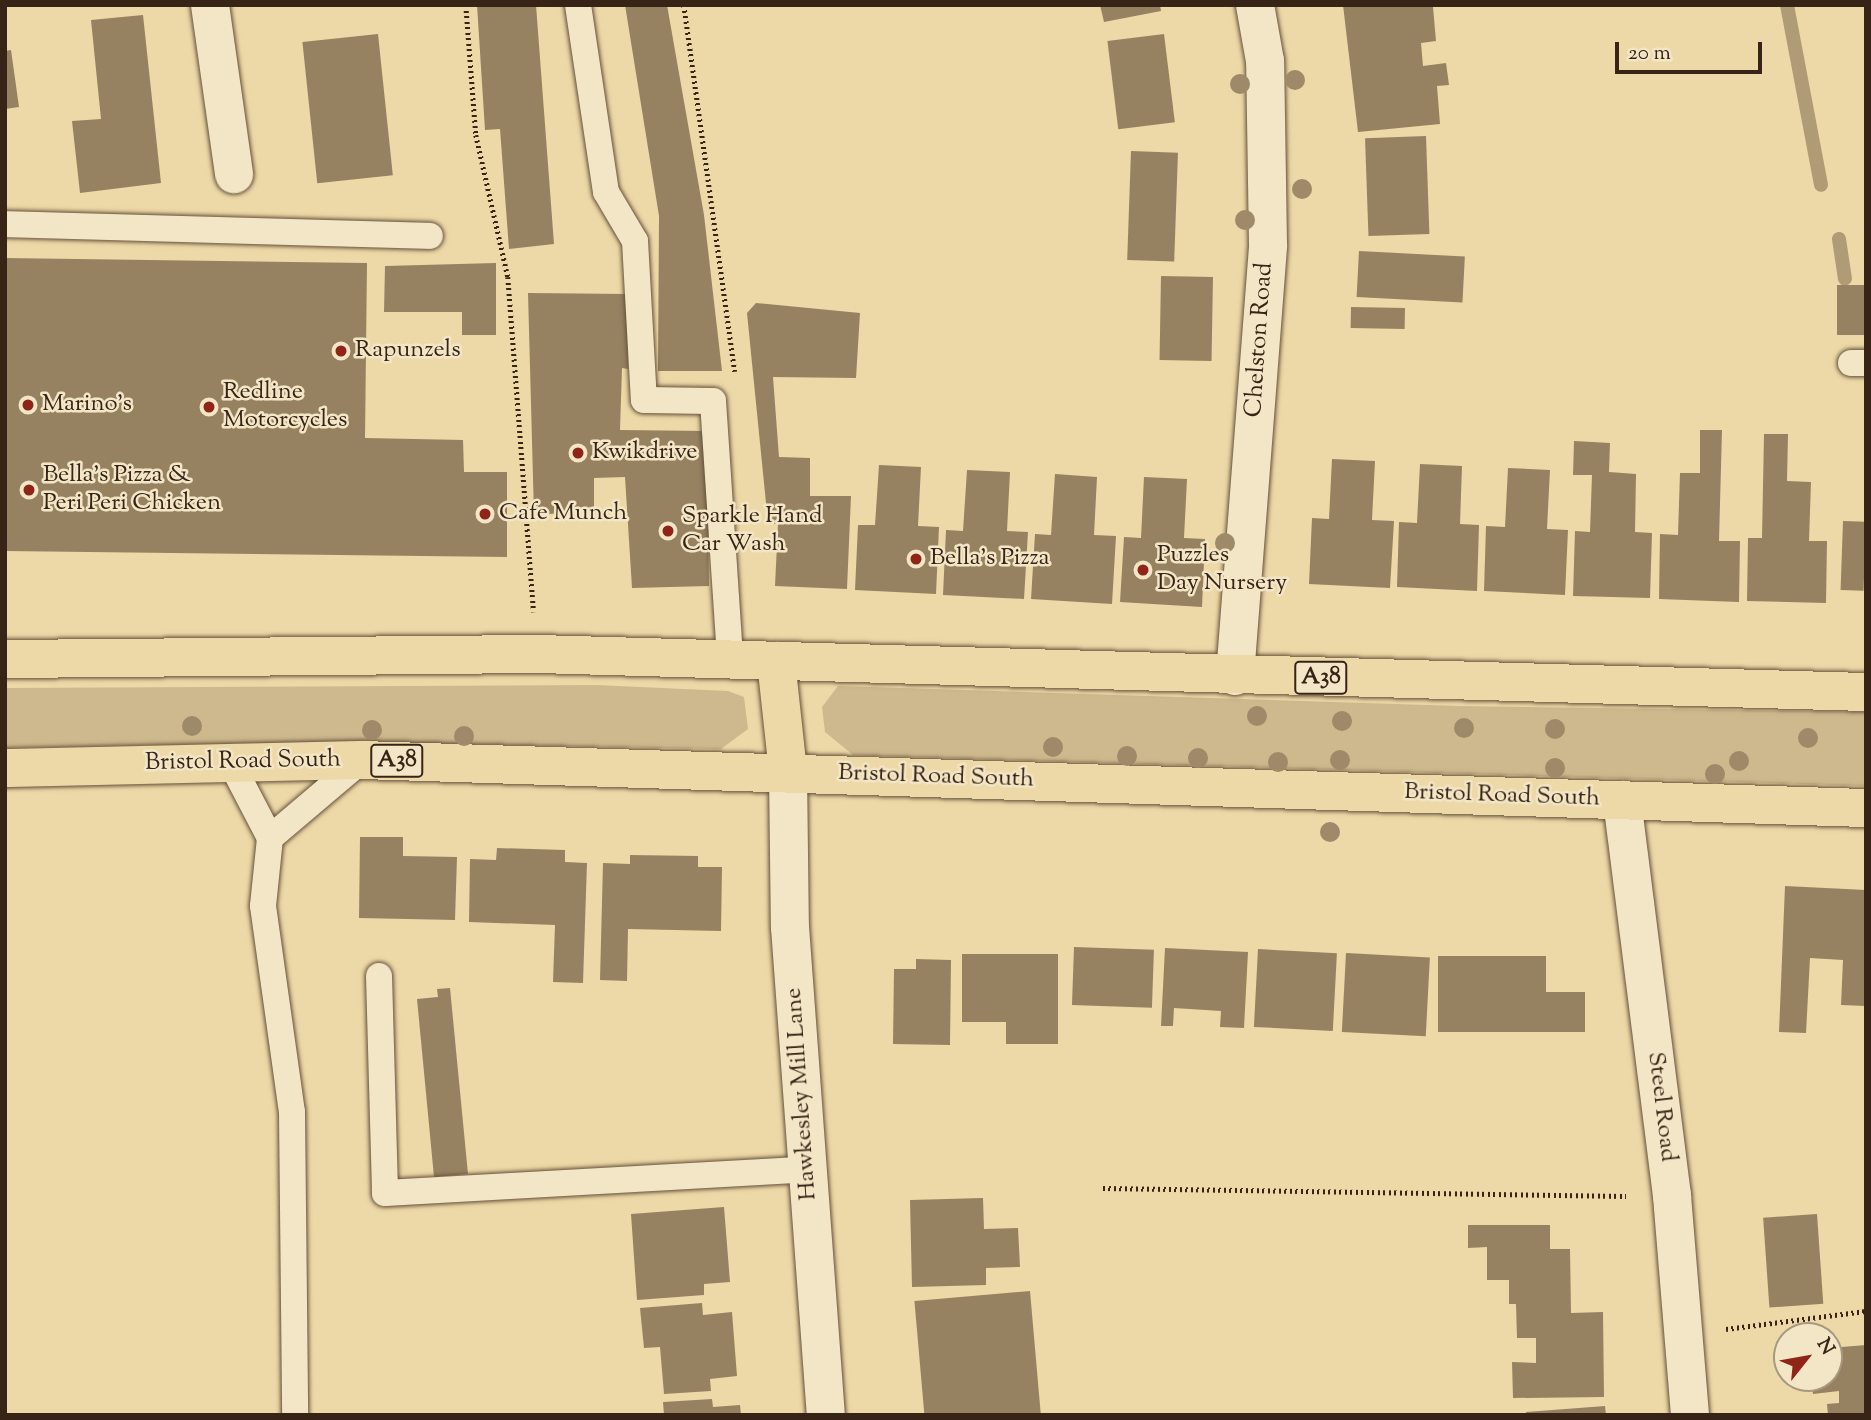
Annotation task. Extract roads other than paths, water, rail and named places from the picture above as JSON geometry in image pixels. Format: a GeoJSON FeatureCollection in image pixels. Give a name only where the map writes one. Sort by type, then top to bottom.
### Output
{"type":"FeatureCollection","features":[{"type":"Feature","properties":{"kind":"highway","name":"A38"},"geometry":{"type":"LineString","coordinates":[[5,659],[538,654],[1866,692]]}},
{"type":"Feature","properties":{"kind":"highway"},"geometry":{"type":"LineString","coordinates":[[776,661],[788,772]]}},
{"type":"Feature","properties":{"kind":"highway","name":"Bristol Road South"},"geometry":{"type":"LineString","coordinates":[[5,768],[362,760],[1866,808]]}},
{"type":"Feature","properties":{"kind":"street"},"geometry":{"type":"LineString","coordinates":[[210,5],[234,174]]}},
{"type":"Feature","properties":{"kind":"street","name":"Chelston Road"},"geometry":{"type":"LineString","coordinates":[[1235,676],[1268,245],[1265,61],[1255,5]]}},
{"type":"Feature","properties":{"kind":"street","name":"Hawkesley Mill Lane"},"geometry":{"type":"LineString","coordinates":[[788,772],[790,927],[826,1415]]}},
{"type":"Feature","properties":{"kind":"street","name":"Steel Road"},"geometry":{"type":"LineString","coordinates":[[1622,800],[1672,1196],[1690,1415]]}},
{"type":"Feature","properties":{"kind":"lane"},"geometry":{"type":"LineString","coordinates":[[578,5],[606,191],[635,241],[644,400],[713,401],[730,660]]}},
{"type":"Feature","properties":{"kind":"lane"},"geometry":{"type":"LineString","coordinates":[[5,224],[429,236]]}},
{"type":"Feature","properties":{"kind":"lane"},"geometry":{"type":"LineString","coordinates":[[270,838],[362,760]]}},
{"type":"Feature","properties":{"kind":"lane"},"geometry":{"type":"LineString","coordinates":[[230,761],[270,838],[263,906],[292,1112],[295,1415]]}},
{"type":"Feature","properties":{"kind":"lane"},"geometry":{"type":"LineString","coordinates":[[379,976],[386,1193],[808,1169]]}},
{"type":"Feature","properties":{"kind":"waterway"},"geometry":{"type":"LineString","coordinates":[[1787,5],[1821,185]]}},
{"type":"Feature","properties":{"kind":"waterway"},"geometry":{"type":"LineString","coordinates":[[1839,239],[1845,279]]}},
{"type":"Feature","properties":{"kind":"place","name":"Rapunzels"},"geometry":{"type":"Point","coordinates":[341,351]}},
{"type":"Feature","properties":{"kind":"place","name":"Marino's"},"geometry":{"type":"Point","coordinates":[28,405]}},
{"type":"Feature","properties":{"kind":"place","name":"Redline Motorcycles"},"geometry":{"type":"Point","coordinates":[209,407]}},
{"type":"Feature","properties":{"kind":"place","name":"Kwikdrive"},"geometry":{"type":"Point","coordinates":[578,453]}},
{"type":"Feature","properties":{"kind":"place","name":"Bella's Pizza & Peri Peri Chicken"},"geometry":{"type":"Point","coordinates":[29,490]}},
{"type":"Feature","properties":{"kind":"place","name":"Cafe Munch"},"geometry":{"type":"Point","coordinates":[485,514]}},
{"type":"Feature","properties":{"kind":"place","name":"Sparkle Hand Car Wash"},"geometry":{"type":"Point","coordinates":[668,531]}},
{"type":"Feature","properties":{"kind":"place","name":"Bella's Pizza"},"geometry":{"type":"Point","coordinates":[916,559]}},
{"type":"Feature","properties":{"kind":"place","name":"Puzzles Day Nursery"},"geometry":{"type":"Point","coordinates":[1143,570]}}]}
